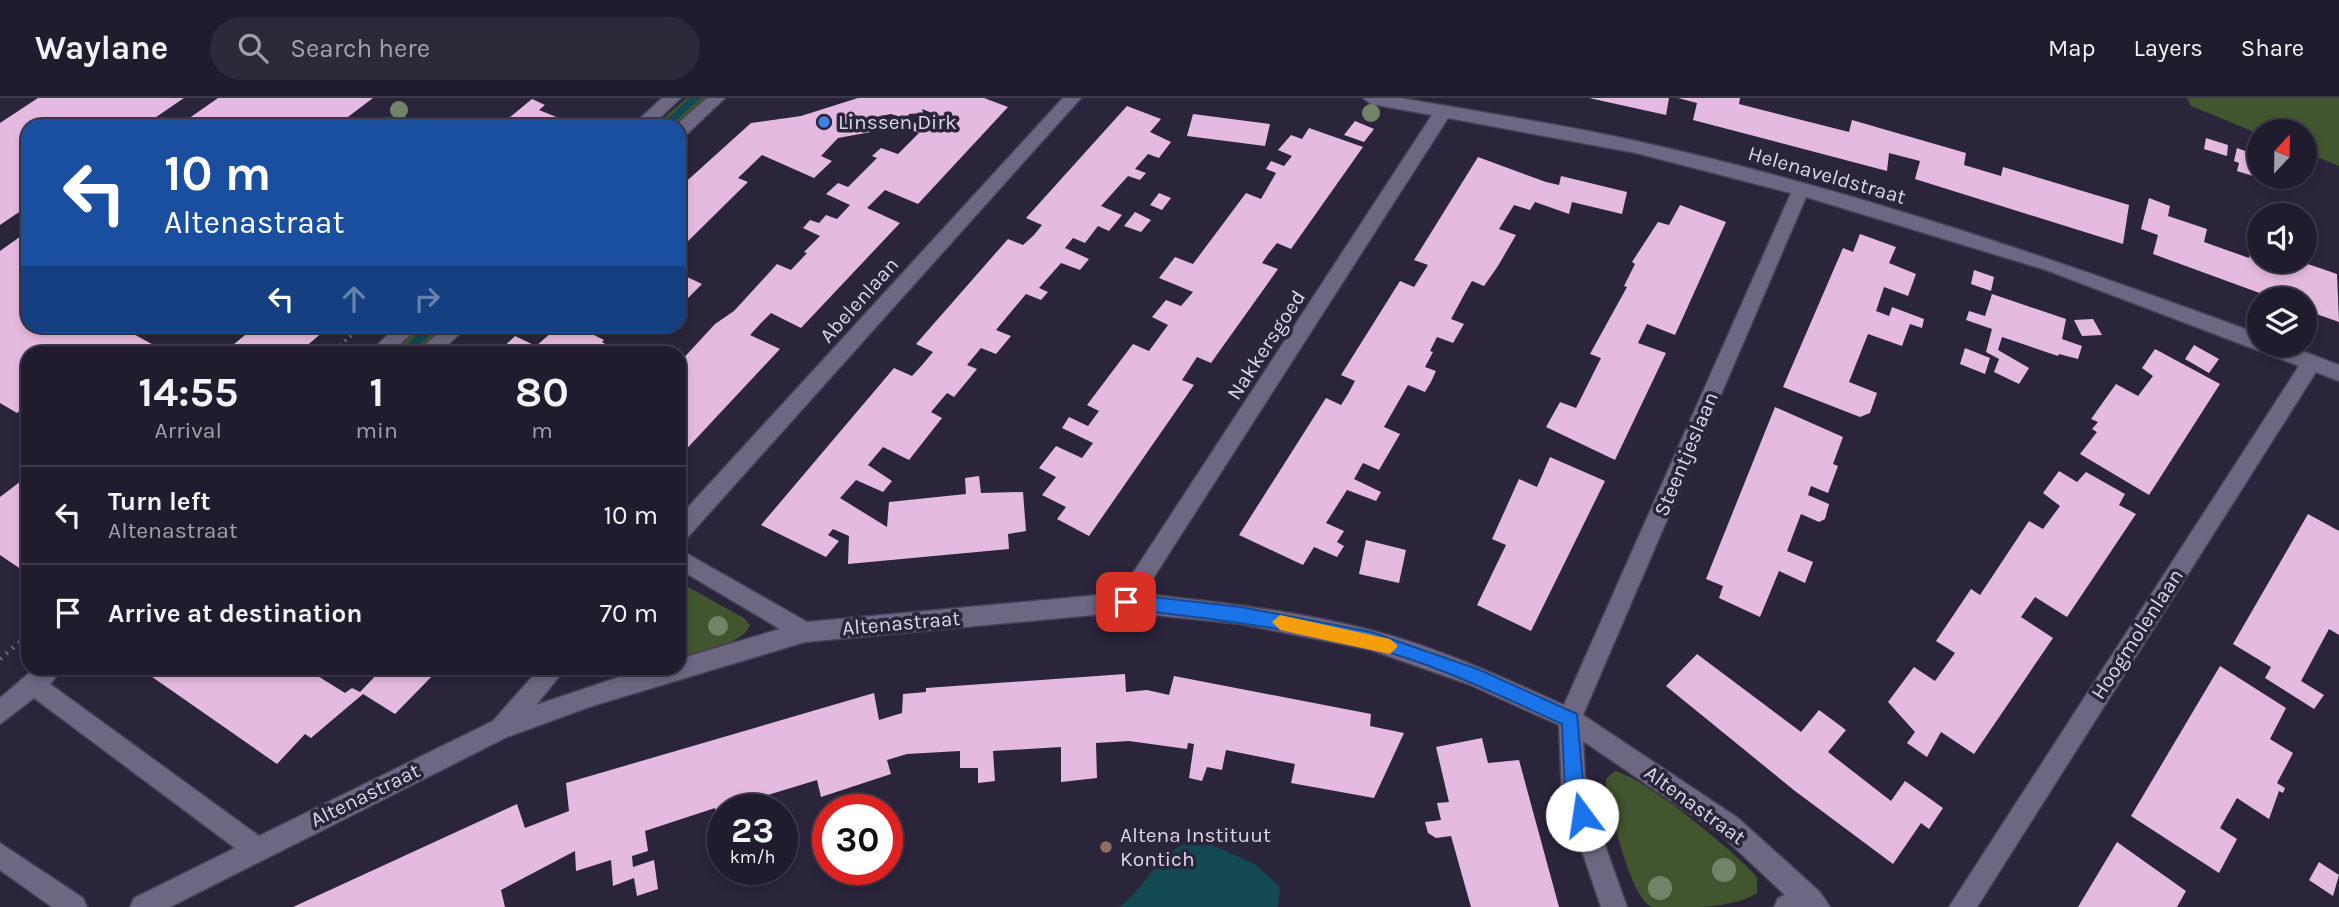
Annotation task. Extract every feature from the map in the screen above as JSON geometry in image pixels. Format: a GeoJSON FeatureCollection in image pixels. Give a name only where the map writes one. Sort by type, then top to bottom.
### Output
{"type":"FeatureCollection","features":[{"type":"Feature","properties":{"kind":"street"},"geometry":{"type":"LineString","coordinates":[[648,119],[673,98]]}},
{"type":"Feature","properties":{"kind":"street"},"geometry":{"type":"LineString","coordinates":[[686,126],[717,98]]}},
{"type":"Feature","properties":{"kind":"street","name":"Abelenlaan"},"geometry":{"type":"LineString","coordinates":[[686,524],[1073,98]]}},
{"type":"Feature","properties":{"kind":"street","name":"Helenaveldstraat"},"geometry":{"type":"LineString","coordinates":[[1371,98],[1636,147],[1801,189],[2052,265],[2247,338]]}},
{"type":"Feature","properties":{"kind":"street","name":"Nakkersgoed"},"geometry":{"type":"LineString","coordinates":[[1126,602],[1435,128],[1441,111]]}},
{"type":"Feature","properties":{"kind":"street","name":"Steentjeslaan"},"geometry":{"type":"LineString","coordinates":[[1570,719],[1801,189]]}},
{"type":"Feature","properties":{"kind":"street"},"geometry":{"type":"LineString","coordinates":[[386,346],[401,333]]}},
{"type":"Feature","properties":{"kind":"street"},"geometry":{"type":"LineString","coordinates":[[434,346],[450,333]]}},
{"type":"Feature","properties":{"kind":"street"},"geometry":{"type":"LineString","coordinates":[[2299,357],[2339,373]]}},
{"type":"Feature","properties":{"kind":"street","name":"Hoogmolenlaan"},"geometry":{"type":"LineString","coordinates":[[1962,907],[2312,362]]}},
{"type":"Feature","properties":{"kind":"street"},"geometry":{"type":"LineString","coordinates":[[686,562],[805,632]]}},
{"type":"Feature","properties":{"kind":"street","name":"Altenastraat"},"geometry":{"type":"LineString","coordinates":[[686,667],[805,632],[1126,602],[1241,614],[1371,640],[1474,676],[1570,719],[1729,826],[1805,905]]}},
{"type":"Feature","properties":{"kind":"street"},"geometry":{"type":"LineString","coordinates":[[0,713],[44,675]]}},
{"type":"Feature","properties":{"kind":"street"},"geometry":{"type":"LineString","coordinates":[[500,729],[549,675]]}},
{"type":"Feature","properties":{"kind":"street","name":"Altenastraat"},"geometry":{"type":"LineString","coordinates":[[143,907],[500,729],[592,695],[660,675]]}},
{"type":"Feature","properties":{"kind":"street"},"geometry":{"type":"LineString","coordinates":[[33,685],[256,849]]}},
{"type":"Feature","properties":{"kind":"street"},"geometry":{"type":"LineString","coordinates":[[1570,719],[1574,792],[1614,907]]}},
{"type":"Feature","properties":{"kind":"street"},"geometry":{"type":"LineString","coordinates":[[0,855],[74,907]]}},
{"type":"Feature","properties":{"kind":"path"},"geometry":{"type":"LineString","coordinates":[[339,346],[354,333]]}},
{"type":"Feature","properties":{"kind":"path"},"geometry":{"type":"LineString","coordinates":[[0,659],[21,641]]}},
{"type":"Feature","properties":{"kind":"shaded area"},"geometry":{"type":"Polygon","coordinates":[[[687,98],[706,98],[682,119],[662,119],[687,98]]]}},
{"type":"Feature","properties":{"kind":"shaded area"},"geometry":{"type":"Polygon","coordinates":[[[2187,98],[2339,98],[2339,166],[2317,157],[2317,119],[2247,119],[2247,129],[2191,106],[2187,98]]]}},
{"type":"Feature","properties":{"kind":"shaded area"},"geometry":{"type":"Polygon","coordinates":[[[413,333],[437,333],[422,346],[398,346],[413,333]]]}},
{"type":"Feature","properties":{"kind":"shaded area"},"geometry":{"type":"Polygon","coordinates":[[[686,586],[744,618],[750,625],[738,638],[719,647],[686,655],[686,586]]]}},
{"type":"Feature","properties":{"kind":"shaded area"},"geometry":{"type":"Polygon","coordinates":[[[1615,771],[1668,801],[1730,851],[1757,877],[1757,893],[1736,902],[1703,907],[1652,907],[1644,901],[1630,874],[1606,794],[1606,779],[1615,771]]]}},
{"type":"Feature","properties":{"kind":"shaded area"},"geometry":{"type":"Polygon","coordinates":[[[1200,840],[1255,864],[1280,887],[1278,907],[1119,907],[1164,858],[1186,843],[1200,840]]]}},
{"type":"Feature","properties":{"kind":"building"},"geometry":{"type":"Polygon","coordinates":[[[38,98],[184,98],[153,119],[21,119],[21,211],[0,225],[0,123],[38,98]]]}},
{"type":"Feature","properties":{"kind":"building"},"geometry":{"type":"Polygon","coordinates":[[[218,98],[373,98],[345,119],[188,119],[218,98]]]}},
{"type":"Feature","properties":{"kind":"building"},"geometry":{"type":"Polygon","coordinates":[[[858,98],[984,98],[1008,107],[918,204],[885,190],[867,208],[900,223],[801,328],[771,313],[761,323],[750,335],[780,349],[686,450],[686,355],[715,324],[734,311],[777,264],[791,270],[807,253],[804,252],[820,236],[803,228],[810,220],[819,223],[826,215],[837,219],[850,205],[826,194],[838,183],[848,187],[877,158],[872,156],[881,148],[898,154],[919,133],[907,128],[912,122],[925,127],[937,115],[922,109],[923,113],[909,114],[907,119],[891,114],[876,117],[876,131],[838,138],[821,156],[832,161],[814,178],[762,155],[738,178],[748,182],[686,243],[686,182],[751,123],[801,116],[858,98]]]}},
{"type":"Feature","properties":{"kind":"building"},"geometry":{"type":"Polygon","coordinates":[[[1589,98],[1669,98],[1666,115],[1589,98]]]}},
{"type":"Feature","properties":{"kind":"building"},"geometry":{"type":"Polygon","coordinates":[[[1678,98],[1740,98],[1739,104],[1849,132],[1852,120],[1966,153],[1964,165],[2001,176],[2003,167],[2129,205],[2123,244],[1915,179],[1920,161],[1889,153],[1887,171],[1693,120],[1697,103],[1678,98]]]}},
{"type":"Feature","properties":{"kind":"building"},"geometry":{"type":"Polygon","coordinates":[[[532,99],[545,105],[539,110],[562,119],[508,119],[532,99]]]}},
{"type":"Feature","properties":{"kind":"building"},"geometry":{"type":"Polygon","coordinates":[[[1127,106],[1161,119],[1150,132],[1171,142],[1159,158],[1148,154],[1135,169],[1146,173],[1140,180],[1128,176],[1101,206],[1122,215],[1109,231],[1098,226],[1085,243],[1073,238],[1065,248],[1089,259],[1080,270],[1061,263],[1039,288],[1048,292],[1041,300],[1026,294],[996,330],[1011,336],[996,354],[981,348],[967,365],[977,369],[954,397],[947,393],[931,412],[942,418],[909,460],[883,447],[868,465],[892,481],[883,492],[856,480],[840,498],[887,527],[889,502],[966,494],[965,478],[979,476],[981,493],[1023,492],[1026,531],[1008,534],[1009,549],[848,564],[849,536],[833,529],[828,535],[839,541],[826,557],[761,525],[894,368],[912,376],[923,364],[933,352],[916,344],[1008,239],[1023,245],[1034,235],[1042,225],[1026,218],[1127,106]]]}},
{"type":"Feature","properties":{"kind":"building"},"geometry":{"type":"Polygon","coordinates":[[[1193,114],[1270,124],[1265,146],[1187,136],[1193,114]]]}},
{"type":"Feature","properties":{"kind":"building"},"geometry":{"type":"Polygon","coordinates":[[[1355,121],[1374,129],[1364,142],[1344,135],[1355,121]]]}},
{"type":"Feature","properties":{"kind":"building"},"geometry":{"type":"Polygon","coordinates":[[[1309,128],[1363,147],[1291,249],[1277,243],[1269,253],[1262,263],[1278,269],[1211,363],[1197,357],[1182,380],[1194,385],[1089,536],[1057,519],[1066,507],[1042,495],[1056,477],[1039,468],[1056,446],[1082,458],[1093,443],[1062,428],[1069,417],[1088,426],[1099,411],[1087,405],[1133,344],[1149,351],[1168,325],[1152,317],[1166,300],[1181,306],[1193,292],[1159,278],[1175,257],[1193,264],[1246,193],[1261,199],[1276,173],[1266,169],[1271,161],[1284,166],[1292,156],[1278,150],[1291,135],[1302,139],[1309,128]]]}},
{"type":"Feature","properties":{"kind":"building"},"geometry":{"type":"Polygon","coordinates":[[[2206,138],[2228,145],[2227,156],[2204,149],[2206,138]]]}},
{"type":"Feature","properties":{"kind":"building"},"geometry":{"type":"Polygon","coordinates":[[[2237,148],[2247,152],[2247,174],[2237,171],[2239,163],[2234,161],[2237,148]]]}},
{"type":"Feature","properties":{"kind":"building"},"geometry":{"type":"Polygon","coordinates":[[[1478,157],[1546,182],[1559,185],[1561,176],[1627,192],[1622,214],[1572,202],[1569,214],[1535,202],[1530,210],[1514,205],[1499,229],[1516,235],[1484,286],[1472,281],[1451,319],[1464,324],[1453,343],[1437,337],[1425,367],[1436,371],[1431,382],[1425,392],[1408,385],[1384,427],[1400,434],[1379,470],[1363,463],[1354,479],[1381,492],[1376,501],[1347,490],[1326,523],[1344,531],[1337,542],[1344,546],[1337,557],[1314,547],[1303,565],[1239,535],[1326,398],[1341,405],[1348,394],[1355,381],[1341,375],[1400,281],[1414,287],[1428,265],[1414,260],[1478,157]]]}},
{"type":"Feature","properties":{"kind":"building"},"geometry":{"type":"Polygon","coordinates":[[[1159,193],[1171,198],[1162,210],[1150,205],[1159,193]]]}},
{"type":"Feature","properties":{"kind":"building"},"geometry":{"type":"Polygon","coordinates":[[[2149,198],[2170,206],[2168,216],[2207,229],[2204,242],[2247,257],[2247,273],[2317,273],[2317,267],[2337,274],[2339,322],[2317,314],[2317,287],[2247,288],[2153,254],[2158,235],[2141,229],[2149,198]]]}},
{"type":"Feature","properties":{"kind":"building"},"geometry":{"type":"Polygon","coordinates":[[[1680,205],[1726,222],[1675,335],[1647,324],[1638,343],[1666,353],[1615,460],[1546,427],[1560,402],[1576,408],[1601,358],[1590,354],[1627,287],[1624,286],[1635,264],[1632,262],[1658,222],[1669,225],[1680,205]]]}},
{"type":"Feature","properties":{"kind":"building"},"geometry":{"type":"Polygon","coordinates":[[[1135,212],[1151,220],[1141,232],[1124,226],[1135,212]]]}},
{"type":"Feature","properties":{"kind":"building"},"geometry":{"type":"Polygon","coordinates":[[[1860,234],[1896,247],[1889,263],[1916,274],[1908,296],[1884,287],[1876,311],[1889,316],[1892,307],[1924,319],[1922,328],[1910,324],[1902,346],[1868,334],[1849,382],[1877,393],[1870,413],[1860,417],[1783,387],[1843,248],[1853,252],[1860,234]]]}},
{"type":"Feature","properties":{"kind":"building"},"geometry":{"type":"Polygon","coordinates":[[[21,236],[21,333],[132,333],[155,346],[21,346],[21,410],[17,413],[0,403],[0,251],[21,236]]]}},
{"type":"Feature","properties":{"kind":"building"},"geometry":{"type":"Polygon","coordinates":[[[1974,270],[1994,277],[1991,291],[1971,284],[1974,270]]]}},
{"type":"Feature","properties":{"kind":"building"},"geometry":{"type":"Polygon","coordinates":[[[686,276],[702,284],[686,297],[686,276]]]}},
{"type":"Feature","properties":{"kind":"building"},"geometry":{"type":"Polygon","coordinates":[[[1992,294],[2066,319],[2062,339],[2082,346],[2078,359],[2059,354],[2058,356],[2002,337],[1998,350],[2029,368],[2019,384],[1994,372],[1999,359],[1986,352],[1992,329],[1966,320],[1969,311],[1985,316],[1992,294]]]}},
{"type":"Feature","properties":{"kind":"building"},"geometry":{"type":"Polygon","coordinates":[[[2093,319],[2102,335],[2082,336],[2074,320],[2093,319]]]}},
{"type":"Feature","properties":{"kind":"building"},"geometry":{"type":"Polygon","coordinates":[[[248,333],[322,333],[306,346],[232,346],[248,333]]]}},
{"type":"Feature","properties":{"kind":"building"},"geometry":{"type":"Polygon","coordinates":[[[551,333],[590,333],[604,340],[602,342],[608,346],[536,346],[551,333]]]}},
{"type":"Feature","properties":{"kind":"building"},"geometry":{"type":"Polygon","coordinates":[[[515,336],[536,346],[504,346],[515,336]]]}},
{"type":"Feature","properties":{"kind":"building"},"geometry":{"type":"Polygon","coordinates":[[[2194,345],[2219,359],[2209,373],[2185,359],[2194,345]]]}},
{"type":"Feature","properties":{"kind":"building"},"geometry":{"type":"Polygon","coordinates":[[[1965,348],[1990,358],[1985,374],[1960,364],[1965,348]]]}},
{"type":"Feature","properties":{"kind":"building"},"geometry":{"type":"Polygon","coordinates":[[[2155,349],[2220,384],[2149,495],[2080,454],[2097,432],[2092,429],[2098,422],[2091,419],[2116,384],[2138,396],[2153,376],[2142,368],[2155,349]]]}},
{"type":"Feature","properties":{"kind":"building"},"geometry":{"type":"Polygon","coordinates":[[[1775,407],[1843,437],[1833,464],[1838,466],[1828,493],[1811,486],[1808,495],[1829,504],[1825,519],[1819,522],[1801,514],[1787,551],[1813,562],[1805,583],[1779,571],[1760,617],[1719,598],[1723,586],[1706,579],[1775,407]]]}},
{"type":"Feature","properties":{"kind":"building"},"geometry":{"type":"Polygon","coordinates":[[[1550,457],[1605,481],[1531,631],[1477,605],[1506,545],[1492,539],[1519,479],[1537,487],[1550,457]]]}},
{"type":"Feature","properties":{"kind":"building"},"geometry":{"type":"Polygon","coordinates":[[[2059,471],[2077,482],[2086,472],[2125,494],[2119,505],[2136,514],[2067,617],[2035,597],[2021,617],[2053,638],[1974,754],[1941,732],[1927,757],[1907,743],[1915,732],[1888,702],[1914,667],[1935,681],[1955,653],[1936,641],[1971,589],[1980,595],[2029,521],[2043,529],[2060,506],[2043,493],[2059,471]]]}},
{"type":"Feature","properties":{"kind":"building"},"geometry":{"type":"Polygon","coordinates":[[[21,481],[21,569],[0,555],[0,497],[21,481]]]}},
{"type":"Feature","properties":{"kind":"building"},"geometry":{"type":"Polygon","coordinates":[[[2308,514],[2339,531],[2339,635],[2329,629],[2301,681],[2324,695],[2314,709],[2265,678],[2271,667],[2233,644],[2308,514]]]}},
{"type":"Feature","properties":{"kind":"building"},"geometry":{"type":"Polygon","coordinates":[[[1366,540],[1406,550],[1399,583],[1359,574],[1366,540]]]}},
{"type":"Feature","properties":{"kind":"building"},"geometry":{"type":"Polygon","coordinates":[[[1697,654],[1801,732],[1819,710],[1846,730],[1828,752],[1891,801],[1905,781],[1943,808],[1929,829],[1921,823],[1893,864],[1795,791],[1666,686],[1697,654]]]}},
{"type":"Feature","properties":{"kind":"building"},"geometry":{"type":"Polygon","coordinates":[[[2220,666],[2286,708],[2270,739],[2293,753],[2277,783],[2285,788],[2283,793],[2279,791],[2269,819],[2237,798],[2220,828],[2237,839],[2219,873],[2131,816],[2220,666]]]}},
{"type":"Feature","properties":{"kind":"building"},"geometry":{"type":"Polygon","coordinates":[[[1125,674],[1126,692],[1147,690],[1169,695],[1174,676],[1371,714],[1370,726],[1404,733],[1374,798],[1291,783],[1295,764],[1226,750],[1222,770],[1207,767],[1202,781],[1189,778],[1194,744],[1188,743],[1187,749],[1129,741],[1096,743],[1097,778],[1061,782],[1061,747],[993,751],[995,781],[978,783],[978,768],[960,768],[960,751],[907,754],[887,760],[891,774],[830,794],[820,794],[817,780],[771,794],[707,794],[707,811],[645,831],[648,851],[632,856],[633,867],[654,860],[658,889],[637,896],[634,878],[613,886],[611,860],[576,871],[575,851],[501,890],[505,907],[293,907],[517,804],[525,828],[569,811],[566,783],[874,693],[879,720],[902,713],[903,694],[926,692],[926,688],[1125,674]]]}},
{"type":"Feature","properties":{"kind":"building"},"geometry":{"type":"Polygon","coordinates":[[[149,675],[316,675],[345,693],[352,688],[360,692],[376,675],[433,675],[395,714],[363,694],[311,738],[305,734],[277,764],[149,675]]]}},
{"type":"Feature","properties":{"kind":"building"},"geometry":{"type":"Polygon","coordinates":[[[1482,738],[1488,763],[1519,760],[1559,907],[1471,907],[1451,836],[1436,838],[1428,833],[1425,822],[1441,820],[1437,803],[1449,802],[1436,747],[1482,738]]]}},
{"type":"Feature","properties":{"kind":"building"},"geometry":{"type":"Polygon","coordinates":[[[2117,842],[2186,891],[2177,907],[2078,907],[2117,842]]]}},
{"type":"Feature","properties":{"kind":"building"},"geometry":{"type":"Polygon","coordinates":[[[2319,862],[2339,875],[2333,896],[2309,880],[2319,862]]]}},
{"type":"Feature","properties":{"kind":"waterway"},"geometry":{"type":"LineString","coordinates":[[672,119],[696,98]]}},
{"type":"Feature","properties":{"kind":"waterway"},"geometry":{"type":"LineString","coordinates":[[410,346],[426,333]]}},
{"type":"Feature","properties":{"kind":"slow traffic"},"geometry":{"type":"LineString","coordinates":[[1280,622],[1390,646]]}},
{"type":"Feature","properties":{"kind":"place","name":"Linssen Dirk"},"geometry":{"type":"Point","coordinates":[824,122]}},
{"type":"Feature","properties":{"kind":"place","name":"Altena Instituut Kontich"},"geometry":{"type":"Point","coordinates":[1106,847]}},
{"type":"Feature","properties":{"kind":"route"},"geometry":{"type":"LineString","coordinates":[[1126,602],[1241,614],[1371,640],[1474,676],[1570,719],[1574,792],[1582,815]]}}]}
